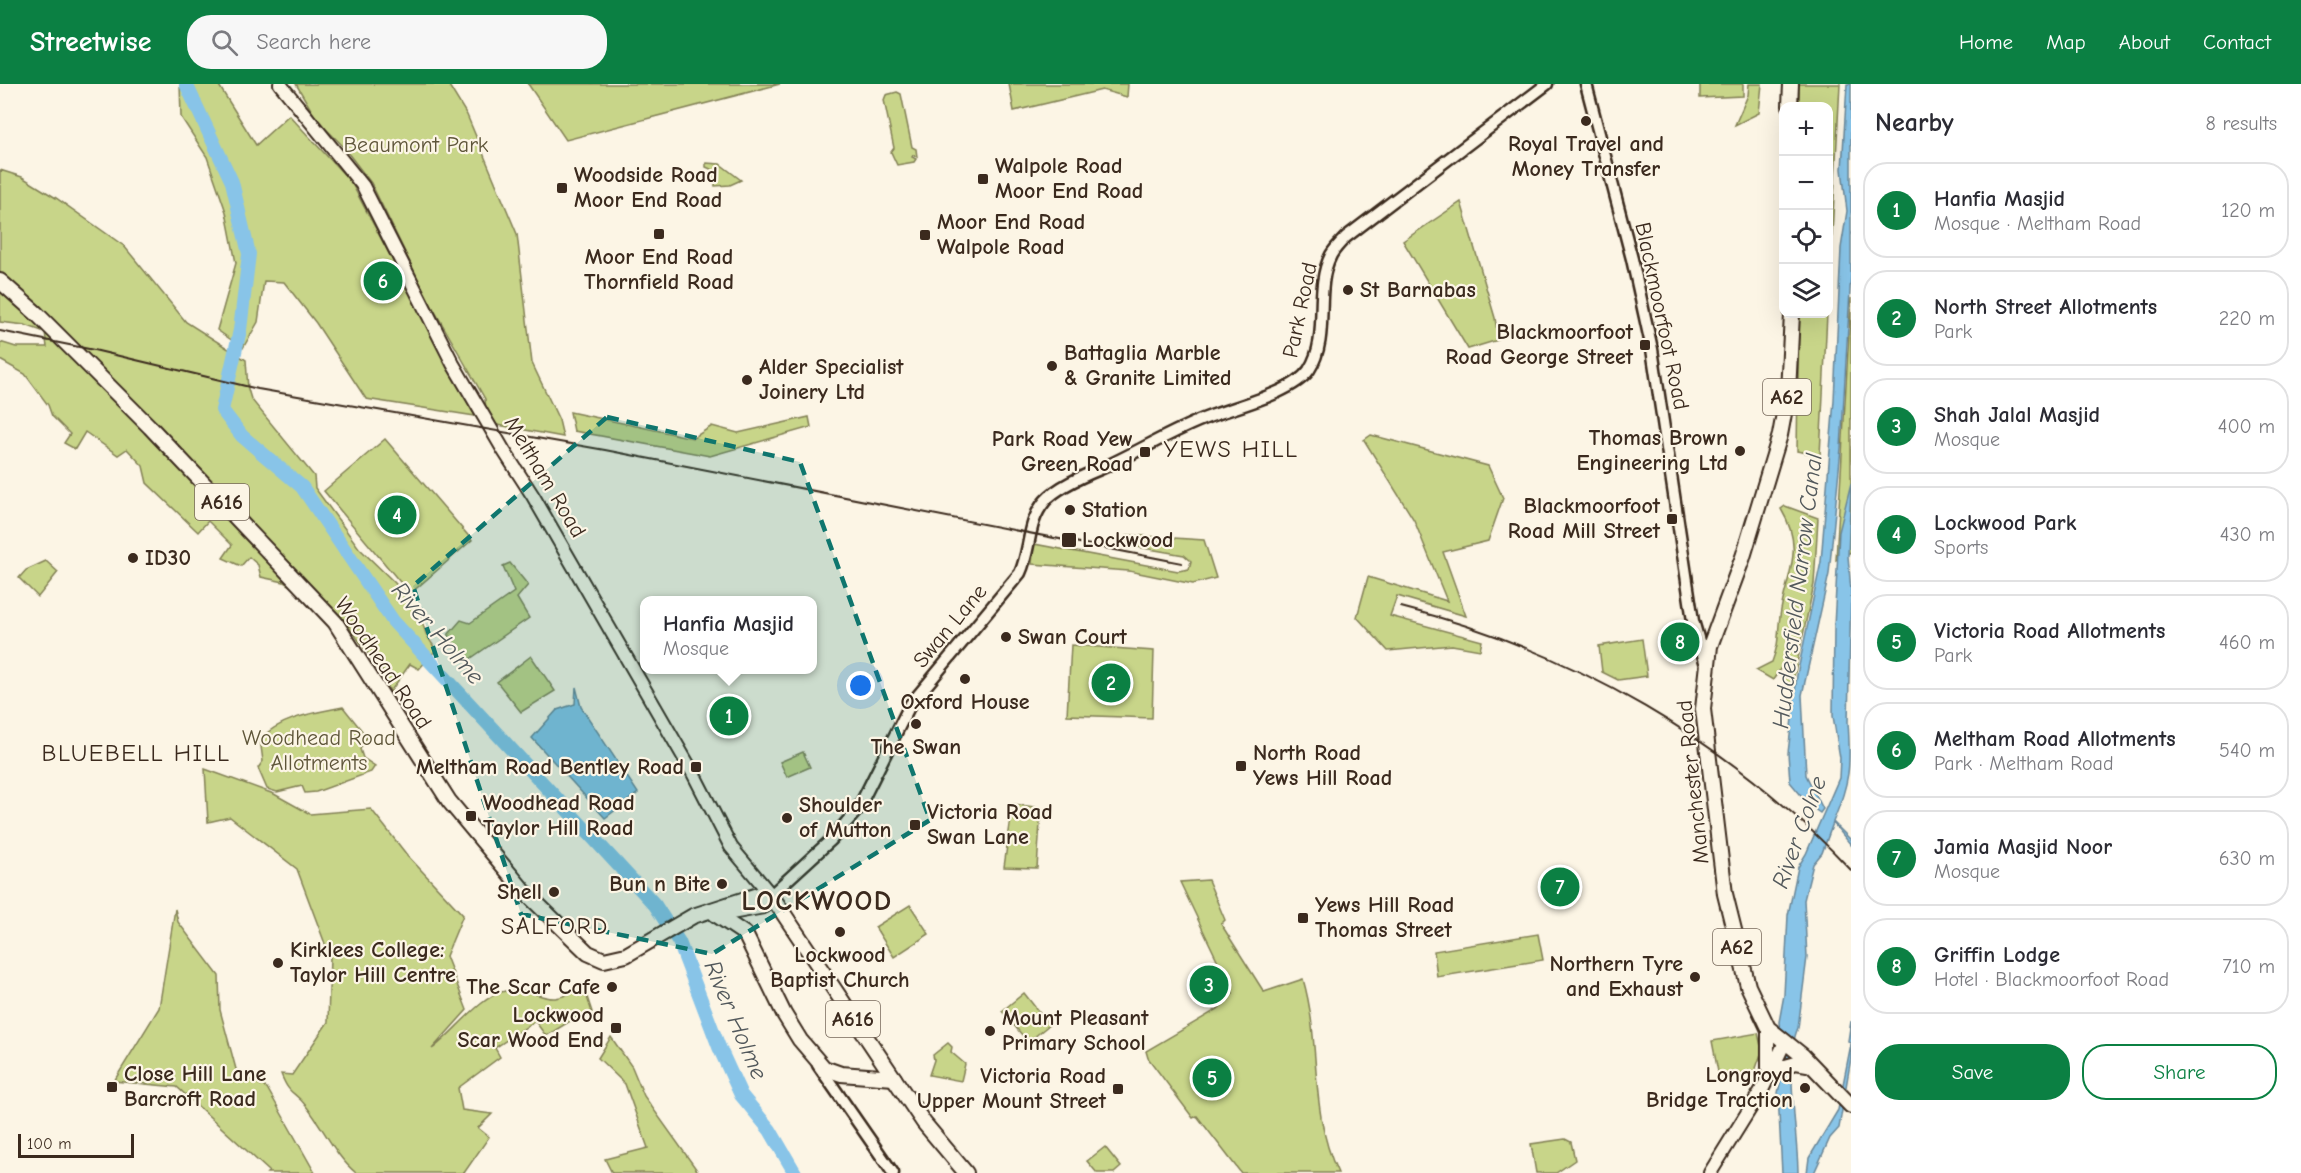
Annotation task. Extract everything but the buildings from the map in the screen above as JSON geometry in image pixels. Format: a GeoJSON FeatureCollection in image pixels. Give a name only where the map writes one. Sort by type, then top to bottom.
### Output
{"type":"FeatureCollection","features":[{"type":"Feature","properties":{"kind":"main road","name":"Meltham Road"},"geometry":{"type":"LineString","coordinates":[[280,84],[363,186],[453,364],[504,451],[534,496],[693,773],[731,846],[771,895]]}},
{"type":"Feature","properties":{"kind":"main road"},"geometry":{"type":"LineString","coordinates":[[1790,102],[1791,84]]}},
{"type":"Feature","properties":{"kind":"main road","name":"Woodhead Road"},"geometry":{"type":"LineString","coordinates":[[0,281],[36,313],[159,435],[335,622],[449,801],[524,891],[588,953],[604,960],[626,955],[682,921],[709,913]]}},
{"type":"Feature","properties":{"kind":"main road","name":"Manchester Road"},"geometry":{"type":"LineString","coordinates":[[1792,318],[1788,392],[1780,435],[1752,530],[1717,626],[1706,665],[1703,709],[1725,894],[1745,977],[1768,1028],[1788,1049],[1813,1066],[1850,1105]]}},
{"type":"Feature","properties":{"kind":"main road","name":"A616"},"geometry":{"type":"LineString","coordinates":[[709,913],[761,894],[771,895],[924,1123],[966,1173]]}},
{"type":"Feature","properties":{"kind":"main road","name":"A616"},"geometry":{"type":"LineString","coordinates":[[709,913],[745,934],[784,1014],[817,1059],[832,1073],[894,1078]]}},
{"type":"Feature","properties":{"kind":"main road"},"geometry":{"type":"LineString","coordinates":[[1766,1083],[1770,1056],[1768,1028]]}},
{"type":"Feature","properties":{"kind":"main road"},"geometry":{"type":"LineString","coordinates":[[1766,1083],[1778,1068],[1788,1049]]}},
{"type":"Feature","properties":{"kind":"main road"},"geometry":{"type":"LineString","coordinates":[[1710,1173],[1788,1049]]}},
{"type":"Feature","properties":{"kind":"street","name":"Park Road"},"geometry":{"type":"LineString","coordinates":[[1090,473],[1207,417],[1281,392],[1308,370],[1322,324],[1324,275],[1332,254],[1346,237],[1547,84]]}},
{"type":"Feature","properties":{"kind":"street","name":"Blackmoorfoot Road"},"geometry":{"type":"LineString","coordinates":[[1586,84],[1632,259],[1652,349],[1693,621],[1706,665]]}},
{"type":"Feature","properties":{"kind":"street","name":"Swan Lane"},"geometry":{"type":"LineString","coordinates":[[771,895],[831,840],[858,809],[910,705],[1020,573],[1031,526],[1046,499],[1090,473]]}},
{"type":"Feature","properties":{"kind":"street"},"geometry":{"type":"LineString","coordinates":[[1693,621],[1702,627],[1717,626]]}},
{"type":"Feature","properties":{"kind":"street"},"geometry":{"type":"LineString","coordinates":[[817,1059],[824,1073],[893,1173]]}},
{"type":"Feature","properties":{"kind":"highlighted area"},"geometry":{"type":"Polygon","coordinates":[[[607,417],[800,462],[930,820],[712,954],[521,914],[413,586],[607,417]]]}},
{"type":"Feature","properties":{"kind":"green space"},"geometry":{"type":"Polygon","coordinates":[[[180,84],[218,84],[256,145],[289,115],[351,182],[475,416],[366,399],[316,323],[284,282],[264,281],[258,322],[243,348],[217,330],[236,263],[226,212],[207,157],[181,117],[180,84]]]}},
{"type":"Feature","properties":{"kind":"green space","name":"Beaumont Park"},"geometry":{"type":"Polygon","coordinates":[[[296,84],[448,84],[467,115],[517,234],[532,363],[559,420],[563,437],[487,423],[485,399],[429,301],[371,183],[341,144],[317,120],[296,84]]]}},
{"type":"Feature","properties":{"kind":"green space"},"geometry":{"type":"Polygon","coordinates":[[[528,84],[780,84],[566,140],[528,84]]]}},
{"type":"Feature","properties":{"kind":"green space"},"geometry":{"type":"Polygon","coordinates":[[[1009,84],[1128,84],[1127,97],[1102,90],[1014,111],[1009,84]]]}},
{"type":"Feature","properties":{"kind":"green space"},"geometry":{"type":"Polygon","coordinates":[[[1700,84],[1743,84],[1743,96],[1700,98],[1700,84]]]}},
{"type":"Feature","properties":{"kind":"green space"},"geometry":{"type":"Polygon","coordinates":[[[1749,84],[1762,84],[1759,113],[1735,125],[1748,95],[1749,84]]]}},
{"type":"Feature","properties":{"kind":"green space"},"geometry":{"type":"Polygon","coordinates":[[[1799,84],[1840,84],[1833,216],[1833,102],[1799,102],[1799,84]]]}},
{"type":"Feature","properties":{"kind":"green space"},"geometry":{"type":"Polygon","coordinates":[[[897,92],[901,94],[912,147],[916,149],[917,157],[913,155],[912,157],[916,159],[914,162],[897,165],[891,152],[894,148],[884,100],[886,95],[897,92]]]}},
{"type":"Feature","properties":{"kind":"green space"},"geometry":{"type":"Polygon","coordinates":[[[706,163],[720,164],[741,180],[730,185],[715,186],[713,170],[706,167],[706,163]]]}},
{"type":"Feature","properties":{"kind":"green space"},"geometry":{"type":"Polygon","coordinates":[[[0,170],[22,177],[124,246],[186,322],[246,360],[251,399],[314,476],[315,488],[359,548],[395,583],[421,618],[426,634],[436,650],[419,669],[410,664],[390,692],[380,665],[372,659],[342,617],[319,595],[298,591],[284,582],[261,577],[258,565],[249,557],[241,566],[223,558],[232,545],[208,521],[198,532],[147,483],[143,466],[127,449],[118,455],[85,432],[75,449],[64,443],[70,434],[52,416],[48,405],[25,374],[0,360],[0,342],[16,347],[47,347],[45,332],[25,325],[0,322],[0,170]]]}},
{"type":"Feature","properties":{"kind":"green space"},"geometry":{"type":"Polygon","coordinates":[[[1461,202],[1495,318],[1498,340],[1468,349],[1403,241],[1461,202]]]}},
{"type":"Feature","properties":{"kind":"green space"},"geometry":{"type":"Polygon","coordinates":[[[1851,298],[1851,552],[1836,560],[1851,298]]]}},
{"type":"Feature","properties":{"kind":"green space"},"geometry":{"type":"Polygon","coordinates":[[[1799,318],[1827,318],[1820,455],[1797,451],[1799,318]]]}},
{"type":"Feature","properties":{"kind":"green space"},"geometry":{"type":"Polygon","coordinates":[[[570,412],[693,438],[712,426],[738,433],[809,417],[811,427],[710,456],[574,431],[570,412]]]}},
{"type":"Feature","properties":{"kind":"green space"},"geometry":{"type":"Polygon","coordinates":[[[1371,435],[1488,466],[1503,498],[1488,541],[1443,552],[1466,616],[1397,596],[1390,616],[1482,641],[1480,650],[1452,645],[1388,651],[1357,617],[1368,577],[1447,601],[1414,520],[1364,440],[1371,435]]]}},
{"type":"Feature","properties":{"kind":"green space"},"geometry":{"type":"Polygon","coordinates":[[[385,439],[472,540],[410,594],[324,491],[385,439]]]}},
{"type":"Feature","properties":{"kind":"green space"},"geometry":{"type":"Polygon","coordinates":[[[1785,506],[1818,518],[1814,584],[1792,686],[1784,683],[1786,660],[1773,680],[1756,670],[1772,662],[1775,655],[1780,616],[1792,563],[1792,538],[1781,509],[1785,506]]]}},
{"type":"Feature","properties":{"kind":"green space"},"geometry":{"type":"Polygon","coordinates":[[[1128,535],[1204,540],[1216,578],[1193,584],[1129,571],[1032,564],[1034,544],[1178,571],[1189,569],[1191,561],[1184,555],[1120,544],[1128,535]]]}},
{"type":"Feature","properties":{"kind":"green space"},"geometry":{"type":"Polygon","coordinates":[[[46,561],[58,572],[38,597],[19,578],[26,570],[46,561]]]}},
{"type":"Feature","properties":{"kind":"green space"},"geometry":{"type":"Polygon","coordinates":[[[510,563],[528,585],[517,598],[529,618],[467,661],[448,635],[461,620],[470,623],[514,592],[503,566],[510,563]]]}},
{"type":"Feature","properties":{"kind":"green space"},"geometry":{"type":"Polygon","coordinates":[[[1642,639],[1647,676],[1618,680],[1602,672],[1599,646],[1642,639]]]}},
{"type":"Feature","properties":{"kind":"green space"},"geometry":{"type":"Polygon","coordinates":[[[1071,645],[1154,651],[1152,718],[1067,715],[1071,645]]]}},
{"type":"Feature","properties":{"kind":"green space"},"geometry":{"type":"Polygon","coordinates":[[[531,656],[555,691],[521,712],[497,682],[531,656]]]}},
{"type":"Feature","properties":{"kind":"green space","name":"Woodhead Road Allotments"},"geometry":{"type":"Polygon","coordinates":[[[343,707],[367,737],[360,749],[363,758],[375,766],[371,772],[316,792],[305,793],[302,786],[277,792],[267,789],[258,768],[263,761],[260,739],[288,721],[343,707]]]}},
{"type":"Feature","properties":{"kind":"green space"},"geometry":{"type":"Polygon","coordinates":[[[803,752],[810,767],[787,777],[780,762],[803,752]]]}},
{"type":"Feature","properties":{"kind":"green space"},"geometry":{"type":"Polygon","coordinates":[[[205,769],[274,794],[310,814],[371,809],[407,855],[463,915],[446,956],[467,1010],[432,1049],[476,1008],[496,994],[517,990],[550,998],[570,994],[583,985],[592,1012],[575,1018],[546,1036],[535,1021],[495,1048],[500,1057],[458,1088],[462,1110],[492,1114],[478,1128],[489,1137],[464,1173],[356,1173],[335,1150],[306,1106],[287,1086],[281,1074],[292,1075],[328,1022],[330,957],[297,869],[230,817],[208,822],[205,769]]]}},
{"type":"Feature","properties":{"kind":"green space"},"geometry":{"type":"Polygon","coordinates":[[[1013,804],[1041,808],[1037,868],[1004,867],[1013,804]]]}},
{"type":"Feature","properties":{"kind":"green space"},"geometry":{"type":"Polygon","coordinates":[[[1208,880],[1225,920],[1221,924],[1264,992],[1303,979],[1309,1003],[1323,1125],[1338,1173],[1241,1173],[1197,1116],[1193,1118],[1148,1058],[1146,1051],[1218,1009],[1233,993],[1180,882],[1208,880]]]}},
{"type":"Feature","properties":{"kind":"green space"},"geometry":{"type":"Polygon","coordinates":[[[910,905],[929,934],[894,957],[875,927],[910,905]]]}},
{"type":"Feature","properties":{"kind":"green space"},"geometry":{"type":"Polygon","coordinates":[[[175,909],[178,922],[219,976],[220,1010],[237,1073],[267,1088],[315,1173],[267,1173],[269,1171],[177,1087],[114,1081],[159,1008],[175,909]]]}},
{"type":"Feature","properties":{"kind":"green space"},"geometry":{"type":"Polygon","coordinates":[[[1538,934],[1543,960],[1437,977],[1434,951],[1538,934]]]}},
{"type":"Feature","properties":{"kind":"green space"},"geometry":{"type":"Polygon","coordinates":[[[1024,993],[1049,1025],[1028,1042],[1002,1011],[1024,993]]]}},
{"type":"Feature","properties":{"kind":"green space"},"geometry":{"type":"Polygon","coordinates":[[[1758,1033],[1762,1051],[1755,1071],[1719,1077],[1712,1041],[1758,1033]]]}},
{"type":"Feature","properties":{"kind":"green space"},"geometry":{"type":"Polygon","coordinates":[[[611,1037],[632,1067],[644,1096],[699,1173],[612,1173],[605,1159],[648,1148],[625,1084],[598,1058],[611,1037]]]}},
{"type":"Feature","properties":{"kind":"green space"},"geometry":{"type":"Polygon","coordinates":[[[948,1043],[952,1047],[951,1052],[965,1064],[961,1081],[929,1075],[934,1060],[933,1055],[948,1043]]]}},
{"type":"Feature","properties":{"kind":"green space"},"geometry":{"type":"Polygon","coordinates":[[[1565,1139],[1571,1142],[1575,1160],[1556,1173],[1536,1173],[1531,1144],[1565,1139]]]}},
{"type":"Feature","properties":{"kind":"green space"},"geometry":{"type":"Polygon","coordinates":[[[1105,1147],[1121,1167],[1114,1173],[1097,1173],[1087,1161],[1105,1147]]]}},
{"type":"Feature","properties":{"kind":"water"},"geometry":{"type":"Polygon","coordinates":[[[1847,84],[1851,84],[1851,273],[1841,448],[1829,574],[1802,695],[1806,775],[1823,809],[1820,813],[1810,806],[1790,782],[1788,753],[1797,675],[1821,562],[1834,400],[1841,248],[1847,211],[1842,169],[1847,84]]]}},
{"type":"Feature","properties":{"kind":"water"},"geometry":{"type":"Polygon","coordinates":[[[1851,483],[1848,556],[1851,591],[1849,762],[1843,796],[1833,822],[1851,840],[1851,845],[1833,823],[1822,853],[1813,864],[1804,900],[1807,957],[1792,1058],[1798,1173],[1782,1173],[1778,1093],[1784,1064],[1779,1022],[1784,995],[1788,915],[1798,867],[1806,854],[1839,778],[1840,758],[1833,716],[1834,626],[1839,532],[1851,483]]]}},
{"type":"Feature","properties":{"kind":"water"},"geometry":{"type":"Polygon","coordinates":[[[576,687],[581,707],[638,793],[605,818],[532,738],[557,710],[575,704],[576,687]]]}},
{"type":"Feature","properties":{"kind":"water"},"geometry":{"type":"Polygon","coordinates":[[[1851,1021],[1851,1044],[1848,1041],[1851,1021]]]}},
{"type":"Feature","properties":{"kind":"water"},"geometry":{"type":"Polygon","coordinates":[[[1851,1044],[1851,1058],[1839,1128],[1830,1138],[1814,1173],[1807,1173],[1809,1158],[1838,1110],[1851,1044]]]}},
{"type":"Feature","properties":{"kind":"waterway","name":"River Holme"},"geometry":{"type":"LineString","coordinates":[[186,84],[232,182],[249,254],[240,330],[222,410],[242,436],[302,487],[393,621],[655,905],[679,942],[719,1047],[741,1095],[770,1130],[795,1173]]}},
{"type":"Feature","properties":{"kind":"railway"},"geometry":{"type":"LineString","coordinates":[[0,331],[94,350],[258,389],[605,450],[1182,563]]}},
{"type":"Feature","properties":{"kind":"railway"},"geometry":{"type":"LineString","coordinates":[[1401,607],[1464,625],[1526,648],[1586,675],[1645,707],[1701,742],[1754,781],[1804,824],[1851,870]]}},
{"type":"Feature","properties":{"kind":"place","name":"Royal Travel and Money Transfer"},"geometry":{"type":"Point","coordinates":[1586,121]}},
{"type":"Feature","properties":{"kind":"place","name":"Walpole Road Moor End Road"},"geometry":{"type":"Point","coordinates":[983,179]}},
{"type":"Feature","properties":{"kind":"place","name":"Woodside Road Moor End Road"},"geometry":{"type":"Point","coordinates":[562,188]}},
{"type":"Feature","properties":{"kind":"place","name":"Moor End Road Thornfield Road"},"geometry":{"type":"Point","coordinates":[659,234]}},
{"type":"Feature","properties":{"kind":"place","name":"Moor End Road Walpole Road"},"geometry":{"type":"Point","coordinates":[925,235]}},
{"type":"Feature","properties":{"kind":"place","name":"Meltham Road Allotments"},"geometry":{"type":"Point","coordinates":[383,281]}},
{"type":"Feature","properties":{"kind":"place","name":"St Barnabas"},"geometry":{"type":"Point","coordinates":[1348,290]}},
{"type":"Feature","properties":{"kind":"place","name":"Blackmoorfoot Road George Street"},"geometry":{"type":"Point","coordinates":[1645,345]}},
{"type":"Feature","properties":{"kind":"place","name":"Battaglia Marble & Granite Limited"},"geometry":{"type":"Point","coordinates":[1052,366]}},
{"type":"Feature","properties":{"kind":"place","name":"Alder Specialist Joinery Ltd"},"geometry":{"type":"Point","coordinates":[747,380]}},
{"type":"Feature","properties":{"kind":"place","name":"Thomas Brown Engineering Ltd"},"geometry":{"type":"Point","coordinates":[1740,451]}},
{"type":"Feature","properties":{"kind":"place","name":"Park Road Yew Green Road"},"geometry":{"type":"Point","coordinates":[1145,452]}},
{"type":"Feature","properties":{"kind":"place","name":"Station"},"geometry":{"type":"Point","coordinates":[1070,510]}},
{"type":"Feature","properties":{"kind":"place","name":"Lockwood Park"},"geometry":{"type":"Point","coordinates":[397,515]}},
{"type":"Feature","properties":{"kind":"place","name":"Blackmoorfoot Road Mill Street"},"geometry":{"type":"Point","coordinates":[1672,519]}},
{"type":"Feature","properties":{"kind":"place","name":"Lockwood"},"geometry":{"type":"Point","coordinates":[1069,540]}},
{"type":"Feature","properties":{"kind":"place","name":"ID30"},"geometry":{"type":"Point","coordinates":[133,558]}},
{"type":"Feature","properties":{"kind":"place","name":"Swan Court"},"geometry":{"type":"Point","coordinates":[1006,637]}},
{"type":"Feature","properties":{"kind":"place","name":"Griffin Lodge"},"geometry":{"type":"Point","coordinates":[1680,642]}},
{"type":"Feature","properties":{"kind":"place","name":"Oxford House"},"geometry":{"type":"Point","coordinates":[965,679]}},
{"type":"Feature","properties":{"kind":"place","name":"North Street Allotments"},"geometry":{"type":"Point","coordinates":[1111,683]}},
{"type":"Feature","properties":{"kind":"place","name":"Hanfia Masjid"},"geometry":{"type":"Point","coordinates":[729,716]}},
{"type":"Feature","properties":{"kind":"place","name":"The Swan"},"geometry":{"type":"Point","coordinates":[916,724]}},
{"type":"Feature","properties":{"kind":"place","name":"North Road Yews Hill Road"},"geometry":{"type":"Point","coordinates":[1241,766]}},
{"type":"Feature","properties":{"kind":"place","name":"Meltham Road Bentley Road"},"geometry":{"type":"Point","coordinates":[696,767]}},
{"type":"Feature","properties":{"kind":"place","name":"Woodhead Road Taylor Hill Road"},"geometry":{"type":"Point","coordinates":[471,816]}},
{"type":"Feature","properties":{"kind":"place","name":"Shoulder of Mutton"},"geometry":{"type":"Point","coordinates":[787,818]}},
{"type":"Feature","properties":{"kind":"place","name":"Victoria Road Swan Lane"},"geometry":{"type":"Point","coordinates":[915,825]}},
{"type":"Feature","properties":{"kind":"place","name":"Bun n Bite"},"geometry":{"type":"Point","coordinates":[722,884]}},
{"type":"Feature","properties":{"kind":"place","name":"Jamia Masjid Noor"},"geometry":{"type":"Point","coordinates":[1560,887]}},
{"type":"Feature","properties":{"kind":"place","name":"Shell"},"geometry":{"type":"Point","coordinates":[554,892]}},
{"type":"Feature","properties":{"kind":"place","name":"Yews Hill Road Thomas Street"},"geometry":{"type":"Point","coordinates":[1303,918]}},
{"type":"Feature","properties":{"kind":"place","name":"Lockwood Baptist Church"},"geometry":{"type":"Point","coordinates":[840,932]}},
{"type":"Feature","properties":{"kind":"place","name":"Kirklees College: Taylor Hill Centre"},"geometry":{"type":"Point","coordinates":[278,963]}},
{"type":"Feature","properties":{"kind":"place","name":"Northern Tyre and Exhaust"},"geometry":{"type":"Point","coordinates":[1695,977]}},
{"type":"Feature","properties":{"kind":"place","name":"Shah Jalal Masjid"},"geometry":{"type":"Point","coordinates":[1209,985]}},
{"type":"Feature","properties":{"kind":"place","name":"The Scar Cafe"},"geometry":{"type":"Point","coordinates":[612,987]}},
{"type":"Feature","properties":{"kind":"place","name":"Lockwood Scar Wood End"},"geometry":{"type":"Point","coordinates":[616,1028]}},
{"type":"Feature","properties":{"kind":"place","name":"Mount Pleasant Primary School"},"geometry":{"type":"Point","coordinates":[990,1031]}},
{"type":"Feature","properties":{"kind":"place","name":"Victoria Road Allotments"},"geometry":{"type":"Point","coordinates":[1212,1078]}},
{"type":"Feature","properties":{"kind":"place","name":"Close Hill Lane Barcroft Road"},"geometry":{"type":"Point","coordinates":[112,1087]}},
{"type":"Feature","properties":{"kind":"place","name":"Longroyd Bridge Traction"},"geometry":{"type":"Point","coordinates":[1805,1088]}},
{"type":"Feature","properties":{"kind":"place","name":"Victoria Road Upper Mount Street"},"geometry":{"type":"Point","coordinates":[1118,1089]}},
{"type":"Feature","properties":{"kind":"district","name":"YEWS HILL"},"geometry":{"type":"Point","coordinates":[1231,449]}},
{"type":"Feature","properties":{"kind":"district","name":"BLUEBELL HILL"},"geometry":{"type":"Point","coordinates":[136,753]}},
{"type":"Feature","properties":{"kind":"district","name":"LOCKWOOD"},"geometry":{"type":"Point","coordinates":[817,901]}},
{"type":"Feature","properties":{"kind":"district","name":"SALFORD"},"geometry":{"type":"Point","coordinates":[555,926]}},
{"type":"Feature","properties":{"kind":"water label","name":"Huddersfield Narrow Canal"},"geometry":{"type":"Point","coordinates":[1797,591]}},
{"type":"Feature","properties":{"kind":"water label","name":"River Colne"},"geometry":{"type":"Point","coordinates":[1799,832]}}]}
